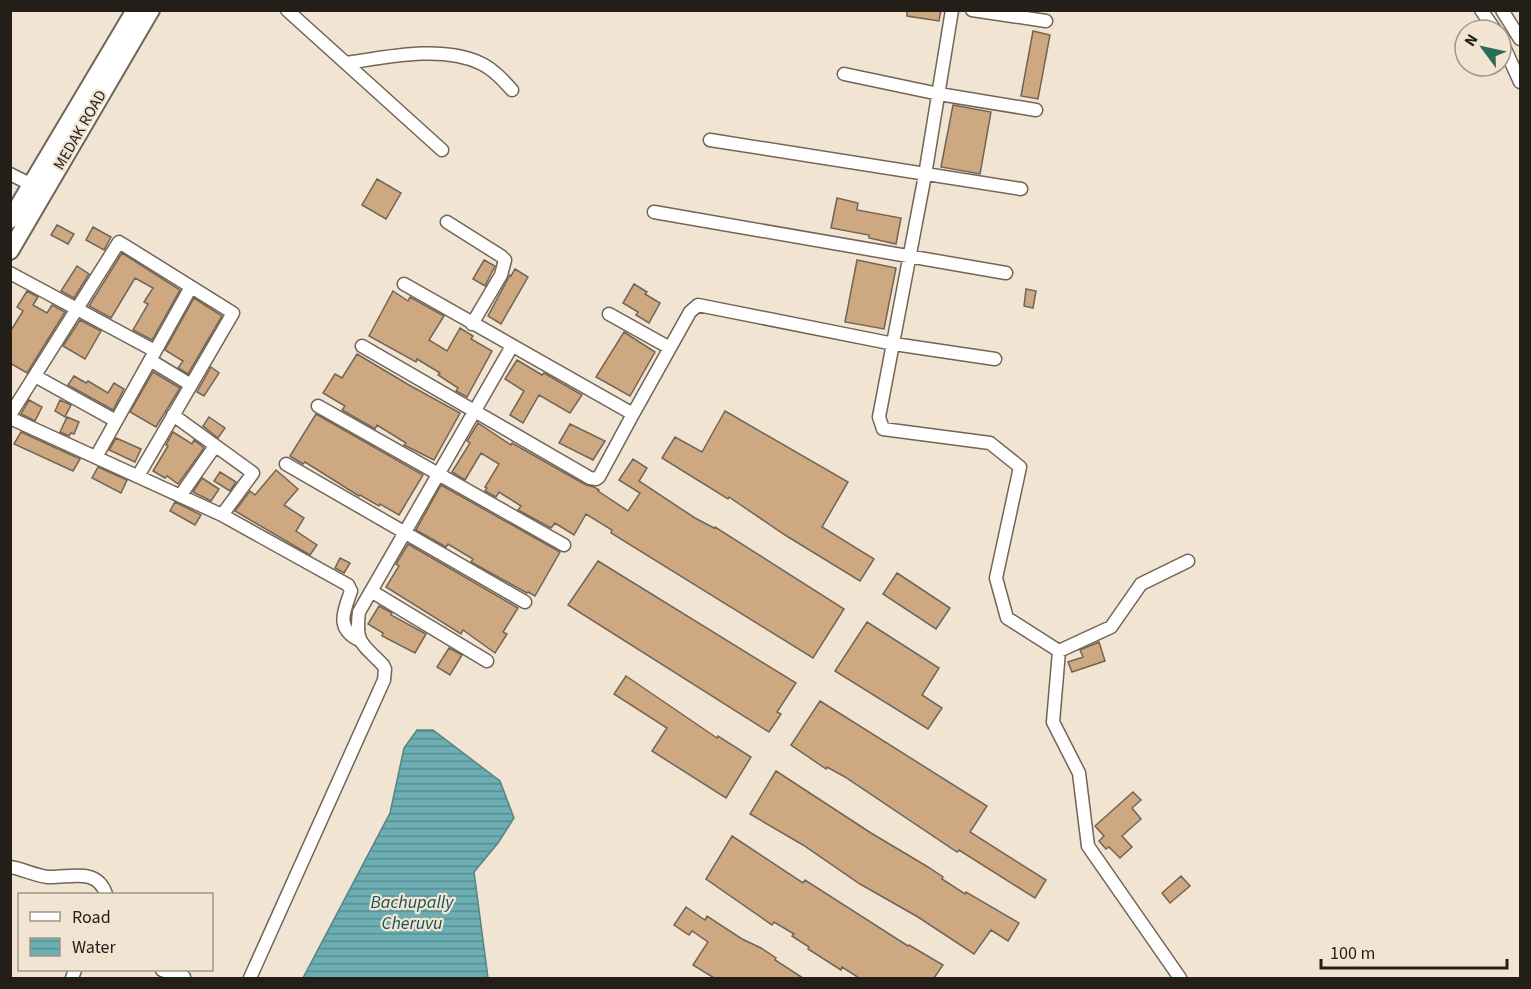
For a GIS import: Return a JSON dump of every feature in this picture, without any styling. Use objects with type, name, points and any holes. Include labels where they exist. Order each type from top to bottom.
[{"type":"main road","name":"MEDAK ROAD","points":[[10,220],[135,10]]},
{"type":"main road","name":"MEDAK ROAD","points":[[10,251],[151,10]]},
{"type":"street","points":[[287,10],[442,150]]},
{"type":"street","points":[[952,10],[925,175],[879,417],[883,429],[990,443],[1020,467],[996,579],[1007,618],[1059,651]]},
{"type":"street","points":[[972,10],[1046,21]]},
{"type":"street","points":[[1502,10],[1521,39]]},
{"type":"street","points":[[347,63],[417,54],[460,57],[480,63],[499,76],[512,90]]},
{"type":"street","points":[[1513,65],[1521,82]]},
{"type":"street","points":[[844,74],[939,94],[1036,110]]},
{"type":"street","points":[[711,140],[1022,189]]},
{"type":"street","points":[[10,174],[32,185]]},
{"type":"street","points":[[654,212],[1006,273]]},
{"type":"street","points":[[447,222],[501,256],[505,261],[501,275],[472,324]]},
{"type":"street","points":[[138,477],[233,313],[118,242],[10,417],[138,477],[222,515],[348,585],[351,591],[343,613],[344,626],[383,664],[385,669],[384,680],[250,978]]},
{"type":"street","points":[[10,273],[77,308],[153,356],[191,385]]},
{"type":"street","points":[[404,284],[633,414]]},
{"type":"street","points":[[96,457],[191,287]]},
{"type":"street","points":[[362,346],[590,478],[596,479],[690,312],[698,304],[894,344],[995,358]]},
{"type":"street","points":[[609,314],[670,348]]},
{"type":"street","points":[[359,640],[357,629],[359,612],[512,346]]},
{"type":"street","points":[[35,376],[116,421]]},
{"type":"street","points":[[318,406],[564,545]]},
{"type":"street","points":[[173,415],[253,473],[222,515]]},
{"type":"street","points":[[180,496],[215,446]]},
{"type":"street","points":[[286,464],[525,602]]},
{"type":"street","points":[[1059,651],[1112,627],[1141,584],[1188,561]]},
{"type":"street","points":[[371,591],[488,661]]},
{"type":"street","points":[[1059,651],[1053,722],[1079,773],[1088,846],[1180,978]]},
{"type":"street","points":[[10,867],[46,877],[88,875],[98,880],[105,893]]},
{"type":"street","points":[[168,971],[184,977]]},
{"type":"water","name":"Bachupally Cheruvu","points":[[417,730],[433,730],[500,781],[514,818],[498,843],[474,872],[488,978],[303,978],[390,813],[404,748]]},
{"type":"building","points":[[907,10],[941,10],[939,21],[907,16]]},
{"type":"building","points":[[1033,31],[1050,35],[1038,99],[1021,96]]},
{"type":"building","points":[[953,105],[991,112],[980,174],[941,167]]},
{"type":"building","points":[[377,179],[401,193],[386,219],[362,205]]},
{"type":"building","points":[[837,198],[858,203],[857,210],[901,218],[896,244],[869,238],[869,235],[831,228]]},
{"type":"building","points":[[57,225],[74,234],[68,244],[51,235]]},
{"type":"building","points":[[93,227],[111,237],[104,250],[86,240]]},
{"type":"building","points":[[122,253],[180,290],[152,340],[133,330],[148,304],[144,302],[153,288],[135,278],[111,318],[89,306]]},
{"type":"building","points":[[484,260],[495,266],[485,286],[473,279]]},
{"type":"building","points":[[857,260],[896,268],[884,329],[845,322]]},
{"type":"building","points":[[77,266],[89,274],[74,298],[61,291]]},
{"type":"building","points":[[515,269],[528,277],[501,324],[488,316]]},
{"type":"building","points":[[634,284],[660,303],[649,323],[636,315],[638,312],[623,303]]},
{"type":"building","points":[[1026,289],[1036,291],[1033,308],[1024,306]]},
{"type":"building","points":[[27,291],[38,297],[33,305],[47,313],[52,305],[65,312],[27,373],[10,363],[10,332],[23,311],[17,307]]},
{"type":"building","points":[[393,291],[408,301],[410,297],[444,316],[429,340],[447,351],[460,328],[473,336],[471,339],[492,351],[467,397],[456,391],[458,388],[438,375],[440,373],[369,336]]},
{"type":"building","points":[[194,298],[222,316],[188,374],[178,368],[183,361],[165,350]]},
{"type":"building","points":[[80,320],[101,331],[85,359],[63,346]]},
{"type":"building","points":[[624,332],[655,352],[630,396],[596,377]]},
{"type":"building","points":[[357,354],[460,413],[434,460],[404,445],[406,443],[377,425],[375,429],[342,410],[345,406],[323,393],[335,374],[342,378]]},
{"type":"building","points":[[517,360],[582,395],[570,413],[539,395],[523,423],[510,415],[524,391],[505,379]]},
{"type":"building","points":[[211,367],[219,373],[204,396],[197,392]]},
{"type":"building","points":[[153,372],[180,388],[156,427],[130,412]]},
{"type":"building","points":[[74,376],[108,393],[114,383],[124,389],[113,410],[68,385]]},
{"type":"building","points":[[29,400],[42,407],[35,421],[21,414]]},
{"type":"building","points":[[60,400],[71,405],[65,417],[55,411]]},
{"type":"building","points":[[725,411],[848,482],[822,527],[874,559],[860,581],[729,497],[728,499],[662,458],[675,437],[702,452]]},
{"type":"building","points":[[316,414],[423,475],[399,515],[359,496],[305,462],[303,464],[290,456]]},
{"type":"building","points":[[67,417],[79,422],[74,434],[71,433],[69,436],[60,432]]},
{"type":"building","points":[[209,417],[225,428],[218,438],[203,426]]},
{"type":"building","points":[[478,423],[511,445],[512,443],[586,485],[594,487],[628,511],[640,493],[619,480],[633,459],[647,468],[639,481],[844,609],[813,658],[611,533],[612,530],[586,514],[574,535],[555,523],[551,528],[518,510],[521,506],[499,492],[496,497],[485,491],[487,488],[485,487],[499,464],[481,453],[465,480],[452,472],[470,443],[467,441]]},
{"type":"building","points":[[570,424],[605,441],[593,460],[559,443]]},
{"type":"building","points":[[21,432],[80,459],[73,471],[14,444]]},
{"type":"building","points":[[173,432],[192,444],[194,440],[204,448],[178,484],[167,476],[165,478],[153,471],[168,446],[166,445]]},
{"type":"building","points":[[116,438],[141,449],[135,462],[109,450]]},
{"type":"building","points":[[98,467],[127,480],[121,493],[92,478]]},
{"type":"building","points":[[276,470],[298,489],[284,505],[304,518],[296,531],[317,545],[310,555],[235,511],[250,491],[255,495]]},
{"type":"building","points":[[220,472],[236,482],[230,491],[214,481]]},
{"type":"building","points":[[202,478],[219,489],[211,501],[193,492]]},
{"type":"building","points":[[441,485],[560,552],[535,596],[471,562],[473,559],[448,544],[446,547],[416,530]]},
{"type":"building","points":[[175,502],[201,515],[195,525],[170,511]]},
{"type":"building","points":[[408,544],[518,608],[503,632],[507,634],[495,653],[463,630],[461,634],[386,587],[399,566],[396,564]]},
{"type":"building","points":[[340,558],[350,563],[344,573],[335,568]]},
{"type":"building","points":[[598,561],[796,683],[777,712],[781,714],[769,732],[568,605]]},
{"type":"building","points":[[897,573],[950,608],[936,629],[883,594]]},
{"type":"building","points":[[379,606],[426,634],[415,653],[382,636],[383,633],[368,624]]},
{"type":"building","points":[[867,622],[939,668],[922,695],[942,708],[928,729],[835,671]]},
{"type":"building","points":[[1099,642],[1105,661],[1072,672],[1068,662],[1083,657],[1080,650]]},
{"type":"building","points":[[449,648],[462,655],[450,675],[437,667]]},
{"type":"building","points":[[626,676],[717,738],[718,736],[751,757],[726,798],[652,751],[667,728],[614,694]]},
{"type":"building","points":[[820,701],[987,806],[970,832],[1046,880],[1035,898],[959,850],[957,852],[845,777],[827,767],[826,769],[791,745]]},
{"type":"building","points":[[776,771],[928,867],[965,894],[966,892],[1019,923],[1008,941],[991,930],[974,954],[918,917],[860,884],[803,845],[750,814]]},
{"type":"building","points":[[1133,792],[1141,800],[1132,808],[1141,819],[1122,836],[1132,847],[1120,858],[1109,847],[1106,849],[1099,841],[1104,836],[1095,826]]},
{"type":"building","points":[[732,836],[803,883],[805,880],[908,946],[943,965],[934,978],[859,978],[842,967],[841,970],[808,949],[809,947],[792,936],[794,934],[774,922],[772,925],[706,879]]},
{"type":"building","points":[[1181,876],[1190,886],[1170,903],[1162,893]]},
{"type":"building","points":[[686,907],[705,920],[707,916],[742,939],[761,948],[803,978],[714,978],[693,965],[708,942],[692,931],[689,935],[674,925]]}]
